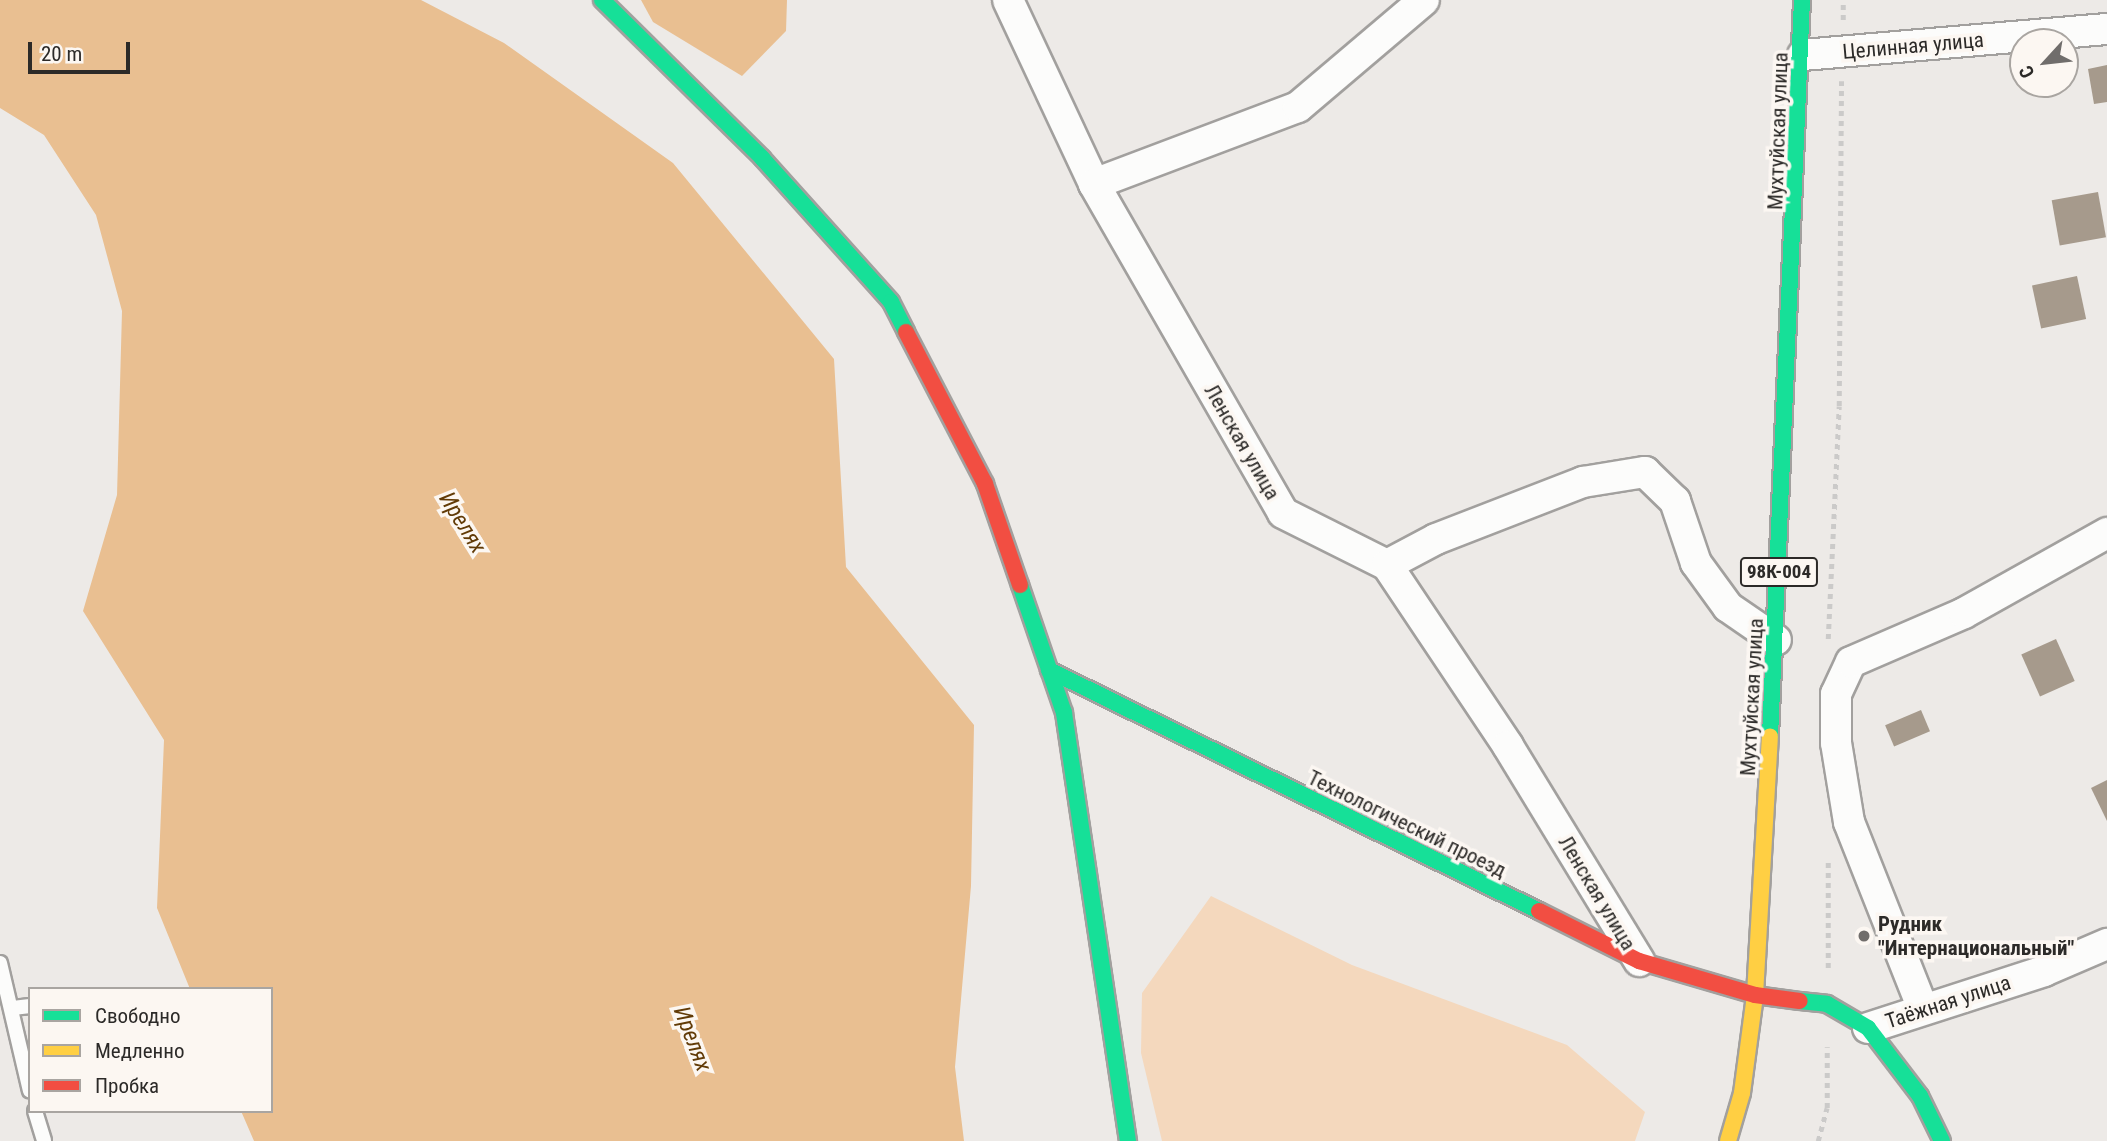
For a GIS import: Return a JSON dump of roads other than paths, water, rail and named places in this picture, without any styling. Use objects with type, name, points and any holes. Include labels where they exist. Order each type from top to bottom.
[{"type":"street","points":[[602,0],[762,158],[891,302],[985,484],[1064,713],[1128,1141]]},
{"type":"street","name":"Ленская улица","points":[[1008,0],[1094,184],[1283,513],[1387,565],[1508,746],[1639,961]]},
{"type":"street","points":[[1094,184],[1298,107],[1424,0]]},
{"type":"street","name":"Мухтуйская улица","points":[[1728,1141],[1742,1093],[1755,995],[1776,640],[1803,55],[1802,0]]},
{"type":"street","name":"Целинная улица","points":[[1803,55],[2107,29]]},
{"type":"street","points":[[1387,565],[1436,539],[1583,482],[1645,472],[1675,501],[1696,563],[1728,607],[1776,640]]},
{"type":"street","points":[[1923,1009],[1849,822],[1836,743],[1836,694],[1851,662],[1964,613],[2107,533]]},
{"type":"street","name":"Технологический проезд","points":[[1049,670],[1639,961],[1755,995],[1828,1004],[1868,1028]]},
{"type":"street","name":"Таёжная улица","points":[[1868,1028],[2044,971],[2107,944]]},
{"type":"street","points":[[1868,1028],[1920,1096],[1942,1141]]},
{"type":"lane","points":[[0,963],[13,1008],[28,1081]]},
{"type":"lane","points":[[13,1008],[28,1006]]},
{"type":"lane","points":[[36,1113],[44,1141]]},
{"type":"water","name":"Ирелях","points":[[0,0],[421,0],[504,43],[673,163],[834,359],[846,567],[974,725],[971,886],[955,1067],[964,1141],[254,1141],[242,1113],[273,1113],[273,987],[189,987],[157,908],[164,740],[83,611],[117,495],[122,311],[96,215],[44,135],[0,108]]},
{"type":"water","points":[[641,0],[787,0],[786,31],[742,76],[653,22]]},
{"type":"place","name":"Рудник \"Интернациональный\"","points":[[1864,936]]}]
